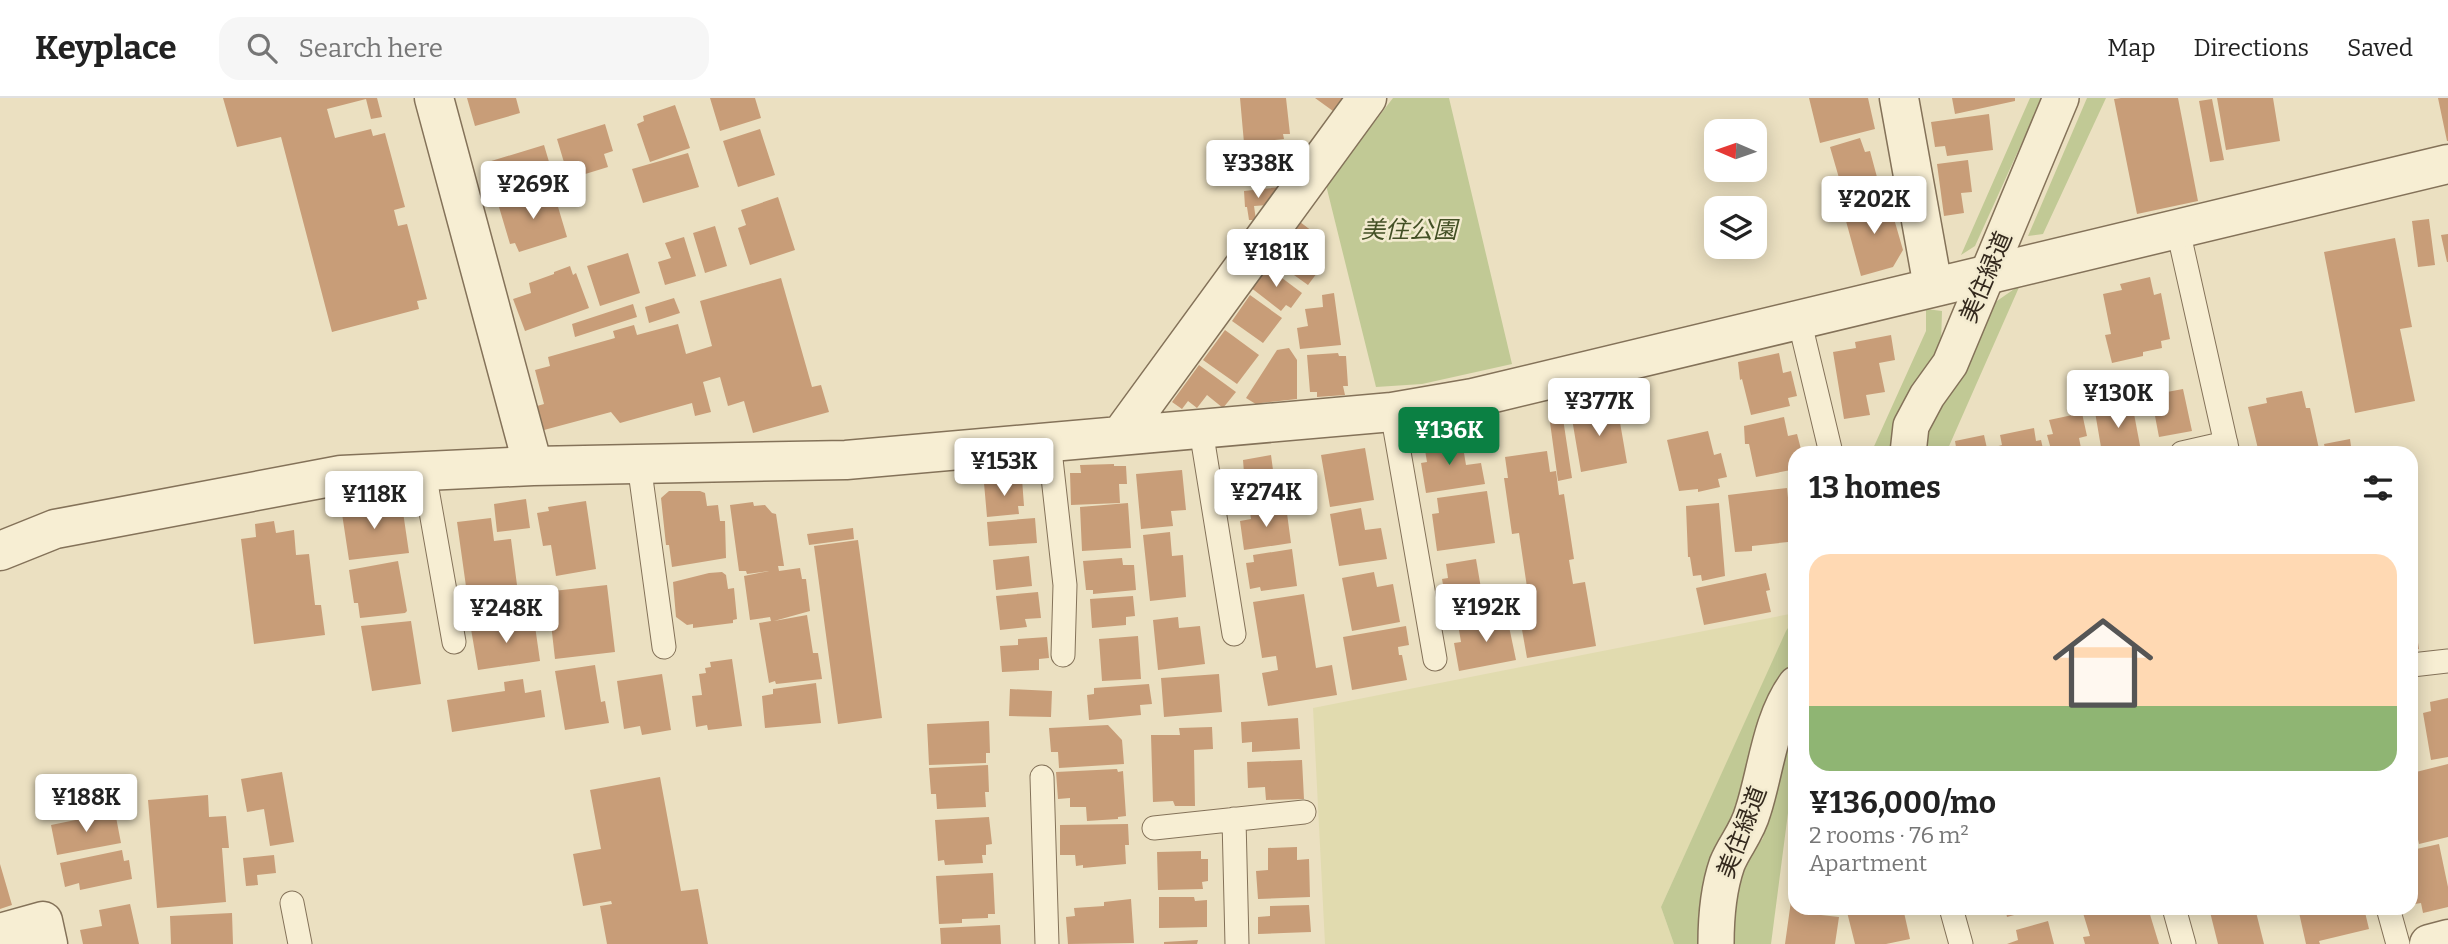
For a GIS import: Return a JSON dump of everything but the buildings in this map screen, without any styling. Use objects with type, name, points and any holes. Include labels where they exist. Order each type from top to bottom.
[{"type":"street","points":[[434,98],[533,466]]},
{"type":"street","points":[[1121,435],[1367,98]]},
{"type":"street","points":[[1899,98],[1933,287]]},
{"type":"street","name":"美住緑道","points":[[1909,446],[1911,426],[1927,396],[1950,364],[2061,98]]},
{"type":"street","points":[[0,551],[55,529],[341,475],[533,466],[846,460],[1392,412],[1473,398],[2448,164]]},
{"type":"street","name":"美住緑道","points":[[1716,944],[1717,906],[1728,863],[1748,830],[1762,783],[1770,741],[1788,702]]},
{"type":"street","points":[[0,933],[43,921],[48,944]]},
{"type":"street","points":[[2429,944],[2448,939]]},
{"type":"lane","points":[[2178,230],[2227,446]]},
{"type":"lane","points":[[1799,319],[1829,446]]},
{"type":"lane","points":[[1392,412],[1435,659]]},
{"type":"lane","points":[[1201,430],[1234,634]]},
{"type":"lane","points":[[1049,441],[1065,585],[1063,654]]},
{"type":"lane","points":[[639,464],[664,647]]},
{"type":"lane","points":[[424,471],[454,642]]},
{"type":"lane","points":[[2418,665],[2448,661]]},
{"type":"lane","points":[[1042,777],[1047,944]]},
{"type":"lane","points":[[1154,828],[1304,812]]},
{"type":"lane","points":[[1234,820],[1237,944]]},
{"type":"lane","points":[[292,903],[300,944]]},
{"type":"lane","points":[[1953,915],[1961,944]]},
{"type":"lane","points":[[2176,915],[2184,944]]},
{"type":"lane","points":[[2390,915],[2398,944]]},
{"type":"shaded area","points":[[1788,614],[1788,628],[1661,907],[1674,944],[1325,944],[1313,708]]},
{"type":"green space","name":"美住公園","points":[[1393,98],[1449,98],[1512,364],[1422,384],[1376,387],[1326,185]]},
{"type":"green space","points":[[2030,98],[2042,98],[1975,246],[1961,255]]},
{"type":"green space","points":[[2087,98],[2106,98],[2043,234],[2028,236]]},
{"type":"green space","points":[[2020,285],[1949,446],[1923,446],[1926,427],[1979,325],[1987,323],[1994,303]]},
{"type":"green space","points":[[1926,309],[1942,311],[1941,344],[1895,446],[1874,446],[1926,331]]},
{"type":"green space","points":[[1788,628],[1788,676],[1771,704],[1706,944],[1674,944],[1661,907]]},
{"type":"green space","points":[[1788,729],[1788,813],[1771,944],[1728,944],[1727,937],[1743,867],[1763,838]]}]
